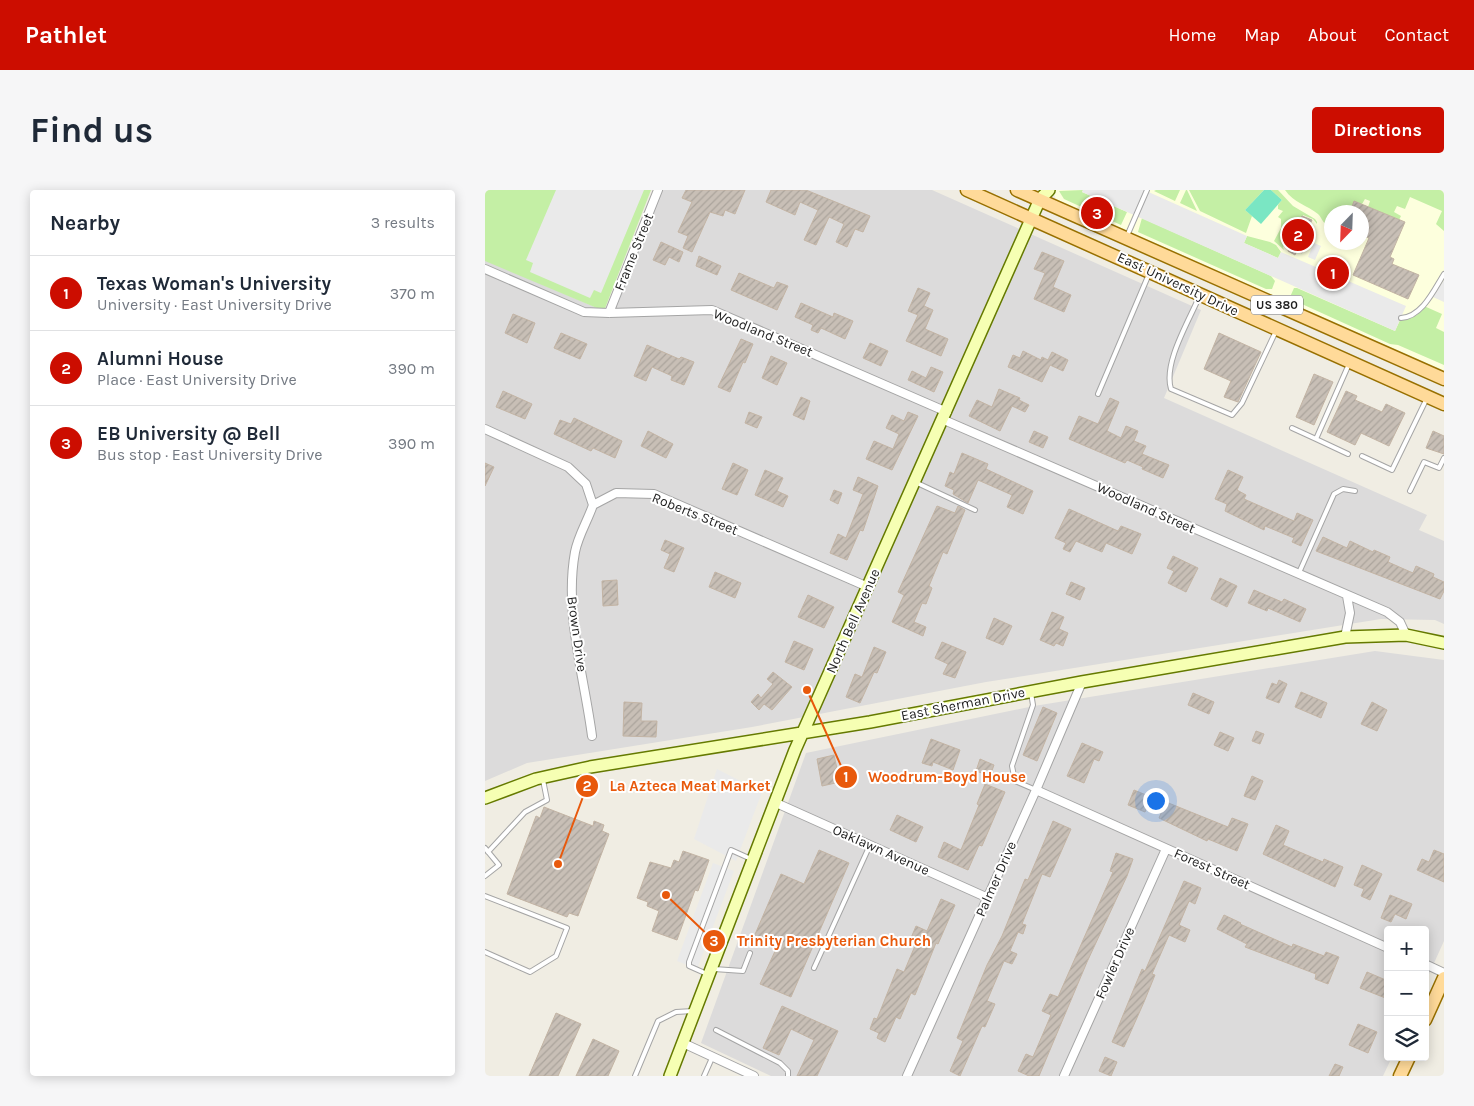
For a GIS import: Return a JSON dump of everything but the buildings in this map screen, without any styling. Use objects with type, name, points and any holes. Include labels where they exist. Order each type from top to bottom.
[{"type":"main road","name":"East University Drive","points":[[967,190],[1444,404]]},
{"type":"main road","name":"East University Drive","points":[[1017,190],[1040,195],[1126,238],[1444,379]]},
{"type":"main road","name":"North Bell Avenue","points":[[670,1076],[774,802],[802,734],[945,416],[1040,195],[1049,190]]},
{"type":"main road","name":"East Sherman Drive","points":[[485,798],[542,777],[640,758],[802,734],[1030,691],[1345,637],[1406,634],[1444,643]]},
{"type":"main road","points":[[1427,1016],[1444,978]]},
{"type":"main road","points":[[1400,1076],[1407,1061]]},
{"type":"street","name":"Frame Street","points":[[609,313],[658,190]]},
{"type":"street","name":"Woodland Street","points":[[485,269],[584,312],[712,310],[1298,575],[1387,612],[1399,622],[1406,634]]},
{"type":"street","points":[[485,429],[568,467],[585,484],[593,505]]},
{"type":"street","name":"Roberts Street","points":[[593,505],[616,493],[654,494],[868,587]]},
{"type":"street","name":"Brown Drive","points":[[592,736],[574,625],[571,590],[576,550],[593,505]]},
{"type":"street","points":[[1345,637],[1350,613],[1347,596]]},
{"type":"street","name":"Palmer Drive","points":[[907,1076],[1036,790],[1082,682]]},
{"type":"street","name":"Forest Street","points":[[1036,790],[1384,946]]},
{"type":"street","name":"Oaklawn Avenue","points":[[774,802],[987,898]]},
{"type":"street","name":"Fowler Drive","points":[[1064,1076],[1166,849]]},
{"type":"street","points":[[1429,966],[1444,973]]},
{"type":"street","points":[[683,1043],[754,1076]]},
{"type":"lane","points":[[1126,238],[1147,190]]},
{"type":"lane","points":[[1098,394],[1150,271]]},
{"type":"lane","points":[[1401,318],[1415,313],[1424,304],[1444,274]]},
{"type":"lane","points":[[1200,294],[1169,371],[1171,389],[1232,415],[1242,403],[1277,330]]},
{"type":"lane","points":[[1315,440],[1350,362]]},
{"type":"lane","points":[[1362,456],[1392,470],[1428,396]]},
{"type":"lane","points":[[1292,428],[1348,454]]},
{"type":"lane","points":[[1439,468],[1444,458]]},
{"type":"lane","points":[[1410,491],[1423,462],[1444,470]]},
{"type":"lane","points":[[915,482],[975,510]]},
{"type":"lane","points":[[1298,575],[1335,494],[1343,489],[1355,490]]},
{"type":"lane","points":[[1030,691],[1033,705],[1011,766],[1015,781],[1036,790]]},
{"type":"lane","points":[[488,852],[525,812],[547,800],[542,777]]},
{"type":"lane","points":[[815,968],[870,845]]},
{"type":"lane","points":[[485,848],[499,865],[485,876]]},
{"type":"lane","points":[[750,953],[743,971],[710,972],[689,966],[731,850],[752,860]]},
{"type":"lane","points":[[485,896],[567,928],[556,956],[530,972],[485,952]]},
{"type":"lane","points":[[635,1076],[659,1021],[676,1012],[695,1011]]},
{"type":"lane","points":[[716,1030],[780,1063],[788,1071],[788,1076]]},
{"type":"lane","points":[[704,1076],[713,1057]]},
{"type":"shaded area","points":[[556,190],[644,190],[601,293],[594,290],[590,298],[530,272],[533,263],[526,260]]},
{"type":"shaded area","points":[[658,190],[932,190],[1201,310],[1164,398],[1427,515],[1419,530],[1444,541],[1444,624],[1435,620],[1381,619],[986,682],[752,727],[527,763],[485,781],[485,260],[609,313]]},
{"type":"shaded area","points":[[1046,190],[1444,190],[1444,371],[1056,199],[1054,194]]},
{"type":"shaded area","points":[[1083,190],[1144,190],[1247,236],[1244,243],[1278,258],[1281,252],[1406,306],[1395,331],[1082,192]]},
{"type":"shaded area","points":[[1314,243],[1321,246],[1315,260],[1308,257]]},
{"type":"shaded area","points":[[1444,280],[1444,302],[1433,297]]},
{"type":"shaded area","points":[[1375,651],[1444,660],[1444,941],[1429,974],[1429,926],[1384,926],[1384,1061],[1390,1061],[1383,1076],[771,1076],[701,1043],[806,753],[1034,706]]},
{"type":"shaded area","points":[[717,769],[762,792],[736,861],[694,839]]},
{"type":"shaded area","points":[[713,863],[734,871],[697,969],[677,961]]},
{"type":"green space","points":[[485,190],[651,190],[604,311],[485,261]]},
{"type":"green space","points":[[1083,190],[1082,192],[1127,212],[1121,225],[1064,199],[1059,191]]},
{"type":"green space","points":[[1180,190],[1175,201],[1154,191]]},
{"type":"green space","points":[[1187,190],[1197,211],[1180,203]]},
{"type":"green space","points":[[1189,190],[1264,190],[1245,210],[1252,216],[1246,233],[1200,211]]},
{"type":"green space","points":[[1264,190],[1271,190],[1282,200],[1261,224],[1245,210]]},
{"type":"green space","points":[[1271,190],[1278,190],[1293,206],[1315,219],[1317,222],[1317,224],[1313,219],[1303,215],[1299,223],[1295,221],[1290,233],[1286,232],[1284,238],[1287,239],[1283,247],[1284,250],[1274,241],[1281,228],[1281,219],[1278,217],[1283,211],[1278,209],[1278,205],[1282,200]]},
{"type":"green space","points":[[1285,190],[1444,190],[1444,231],[1436,224],[1442,211],[1410,197],[1405,209],[1397,206],[1394,212],[1401,216],[1399,220],[1369,207],[1370,201],[1365,199],[1362,204],[1354,201],[1353,205],[1324,205],[1324,222],[1318,214],[1296,201]]},
{"type":"green space","points":[[1142,218],[1271,276],[1275,281],[1272,289],[1266,289],[1138,232]]},
{"type":"green space","points":[[1247,236],[1276,245],[1281,252],[1278,258],[1244,243]]},
{"type":"green space","points":[[1294,288],[1395,331],[1401,318],[1406,320],[1417,315],[1424,306],[1442,314],[1436,328],[1444,332],[1444,365],[1398,345],[1390,344],[1293,300],[1290,297]]},
{"type":"place","name":"EB University @ Bell","points":[[1097,213]]},
{"type":"place","name":"Alumni House","points":[[1298,235]]},
{"type":"place","name":"Texas Woman's University","points":[[1333,273]]},
{"type":"place","name":"Woodrum-Boyd House","points":[[807,690]]},
{"type":"place","name":"La Azteca Meat Market","points":[[558,864]]},
{"type":"place","name":"Trinity Presbyterian Church","points":[[666,895]]}]
